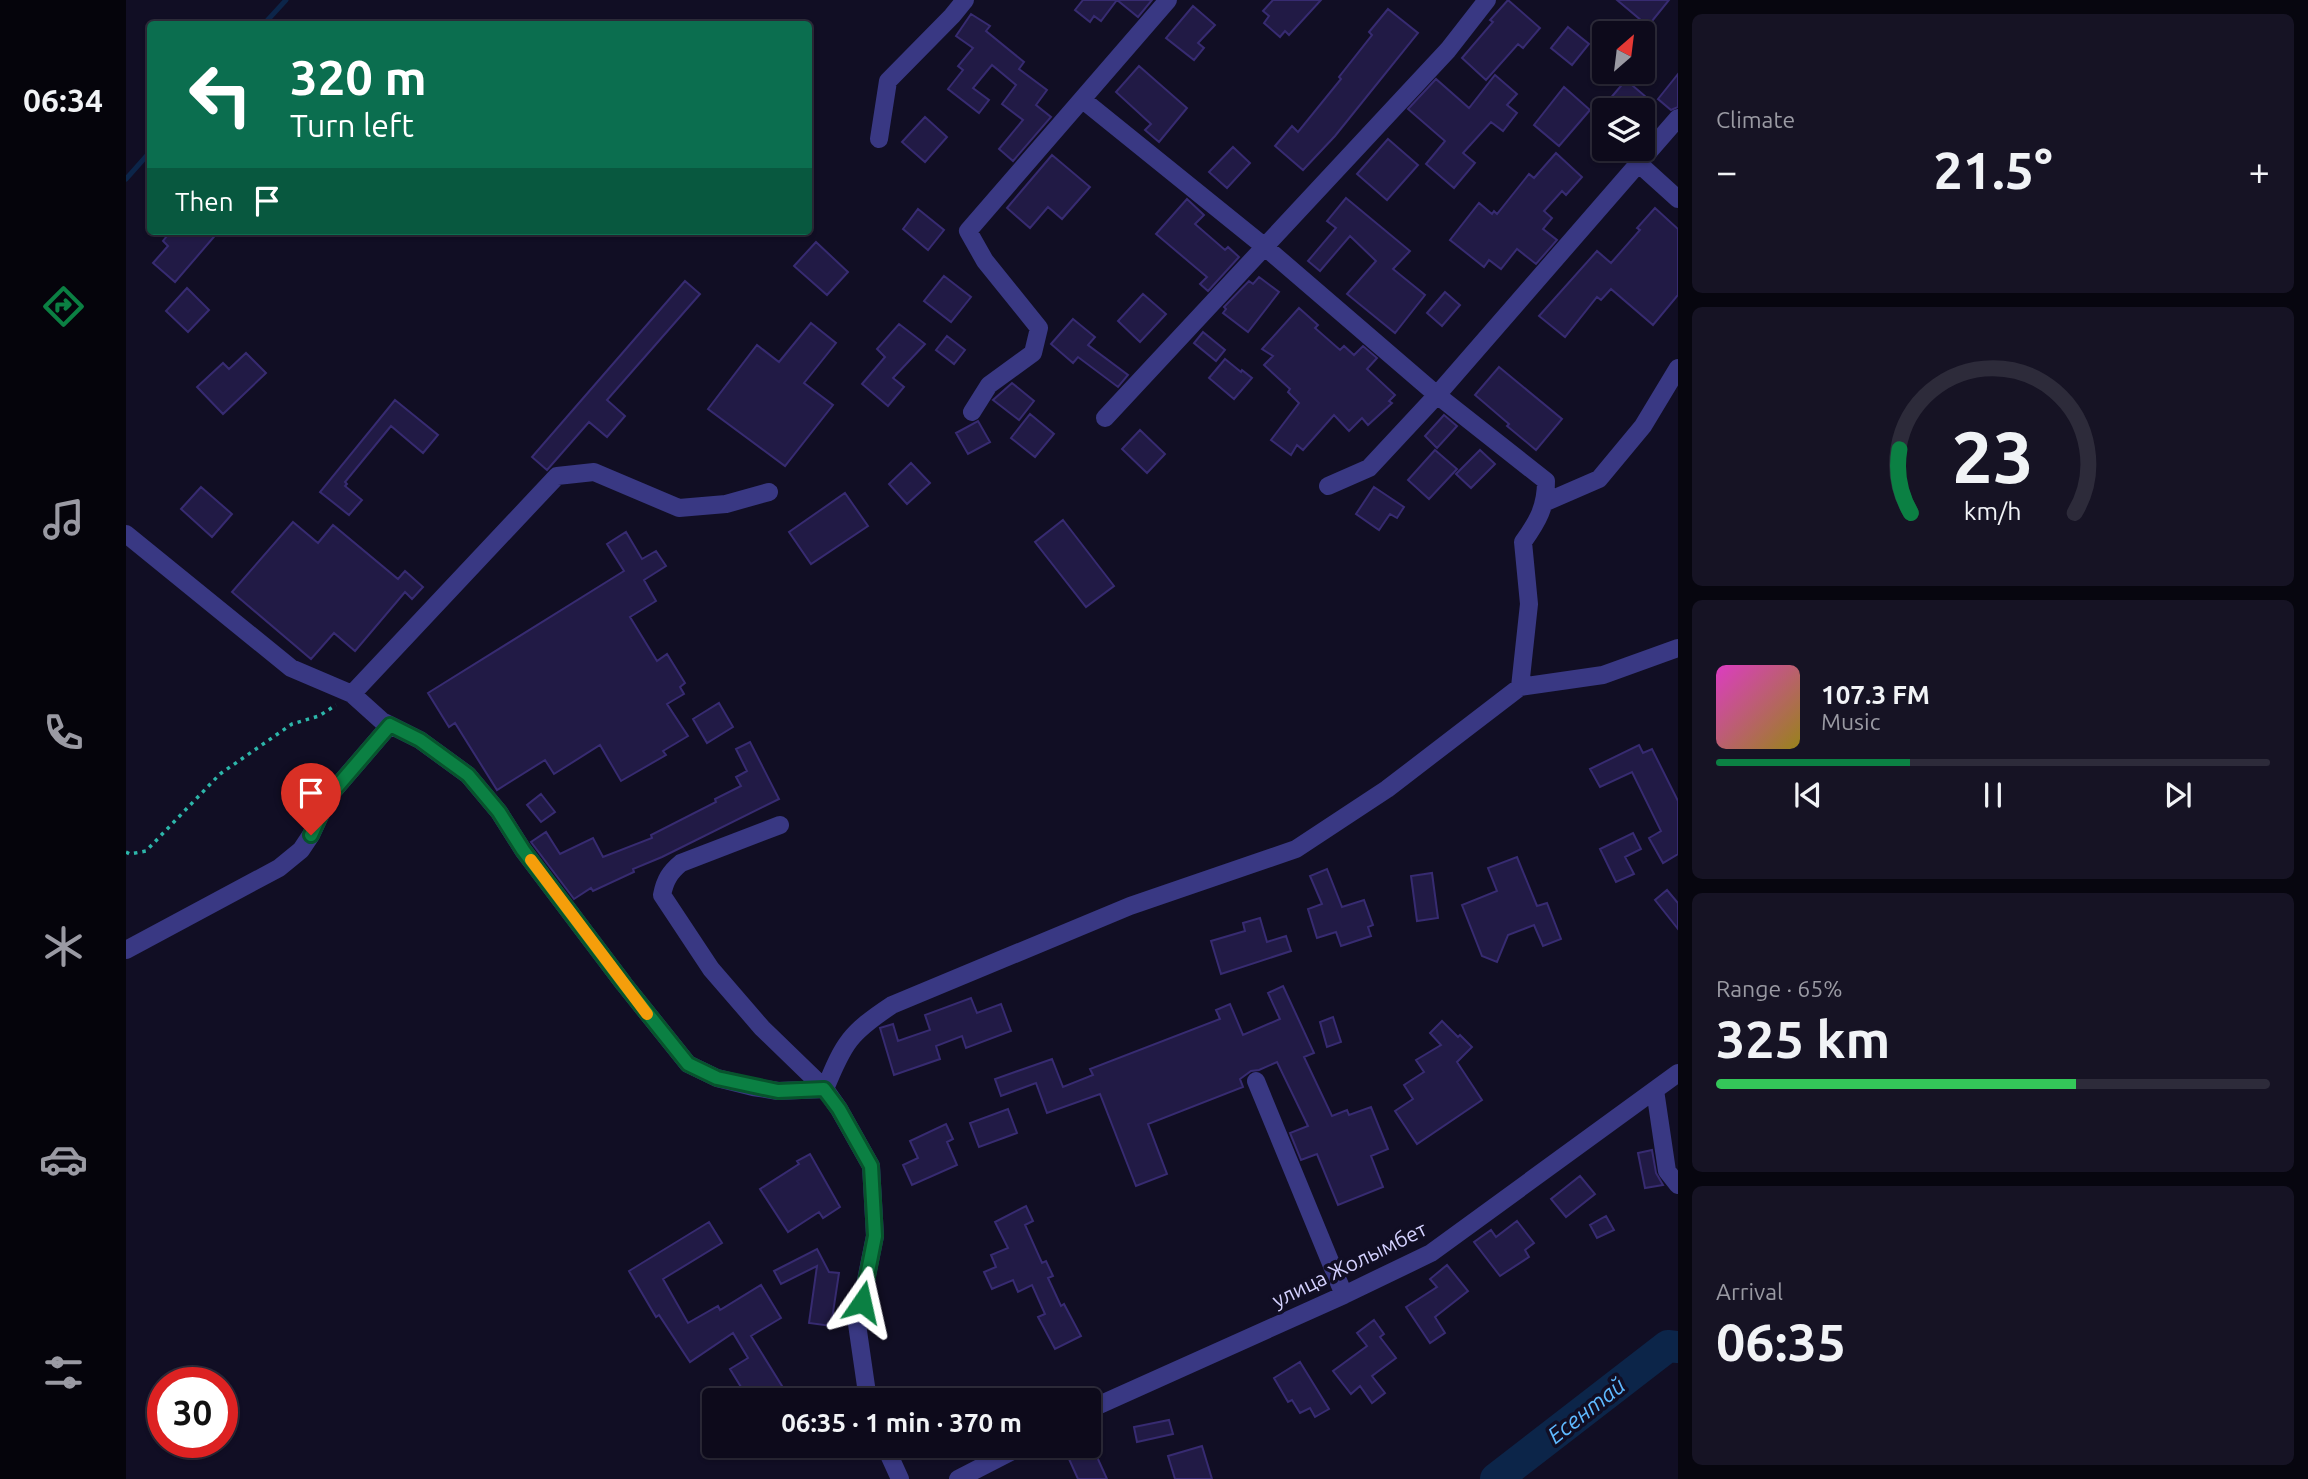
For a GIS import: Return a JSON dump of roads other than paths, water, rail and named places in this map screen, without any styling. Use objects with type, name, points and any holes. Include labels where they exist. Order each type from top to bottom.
[{"type":"street","points":[[879,139],[888,81],[965,0]]},
{"type":"street","points":[[972,412],[989,385],[1033,353],[1039,328],[985,261],[968,231],[1168,0]]},
{"type":"street","points":[[1105,418],[1448,50],[1487,0]]},
{"type":"street","points":[[1083,100],[1265,247],[1437,395],[1546,481],[1546,502],[1538,521],[1523,542],[1529,604],[1520,687]]},
{"type":"street","points":[[1328,486],[1369,468],[1437,395],[1678,118]]},
{"type":"street","points":[[1637,162],[1678,199]]},
{"type":"street","points":[[1546,502],[1599,479],[1643,426],[1678,368]]},
{"type":"street","points":[[352,694],[557,476],[594,472],[680,509],[726,504],[769,492]]},
{"type":"street","points":[[126,534],[291,668],[352,694],[382,721],[420,740],[468,775],[499,812],[523,850],[624,984],[688,1064],[717,1078],[778,1091],[824,1089]]},
{"type":"street","points":[[824,1089],[842,1049],[861,1025],[892,1004],[1130,906],[1296,849],[1387,789],[1520,687],[1603,675],[1678,648]]},
{"type":"street","points":[[126,950],[279,868],[301,850],[329,796],[390,725]]},
{"type":"street","points":[[780,825],[681,863],[671,871],[662,895],[711,969],[762,1028],[824,1089],[839,1109],[871,1166],[875,1236],[857,1324],[866,1388]]},
{"type":"street","name":"улица Жолымбет","points":[[1101,1404],[1344,1295],[1431,1252],[1678,1073]]},
{"type":"street","points":[[1256,1081],[1344,1295]]},
{"type":"street","points":[[1655,1090],[1667,1171],[1678,1185]]},
{"type":"street","points":[[890,1458],[900,1479]]},
{"type":"street","points":[[958,1479],[999,1458]]},
{"type":"waterway","points":[[267,21],[286,0]]},
{"type":"waterway","points":[[126,179],[147,155]]},
{"type":"waterway","name":"Есентай","points":[[1496,1479],[1668,1346],[1678,1347]]}]
